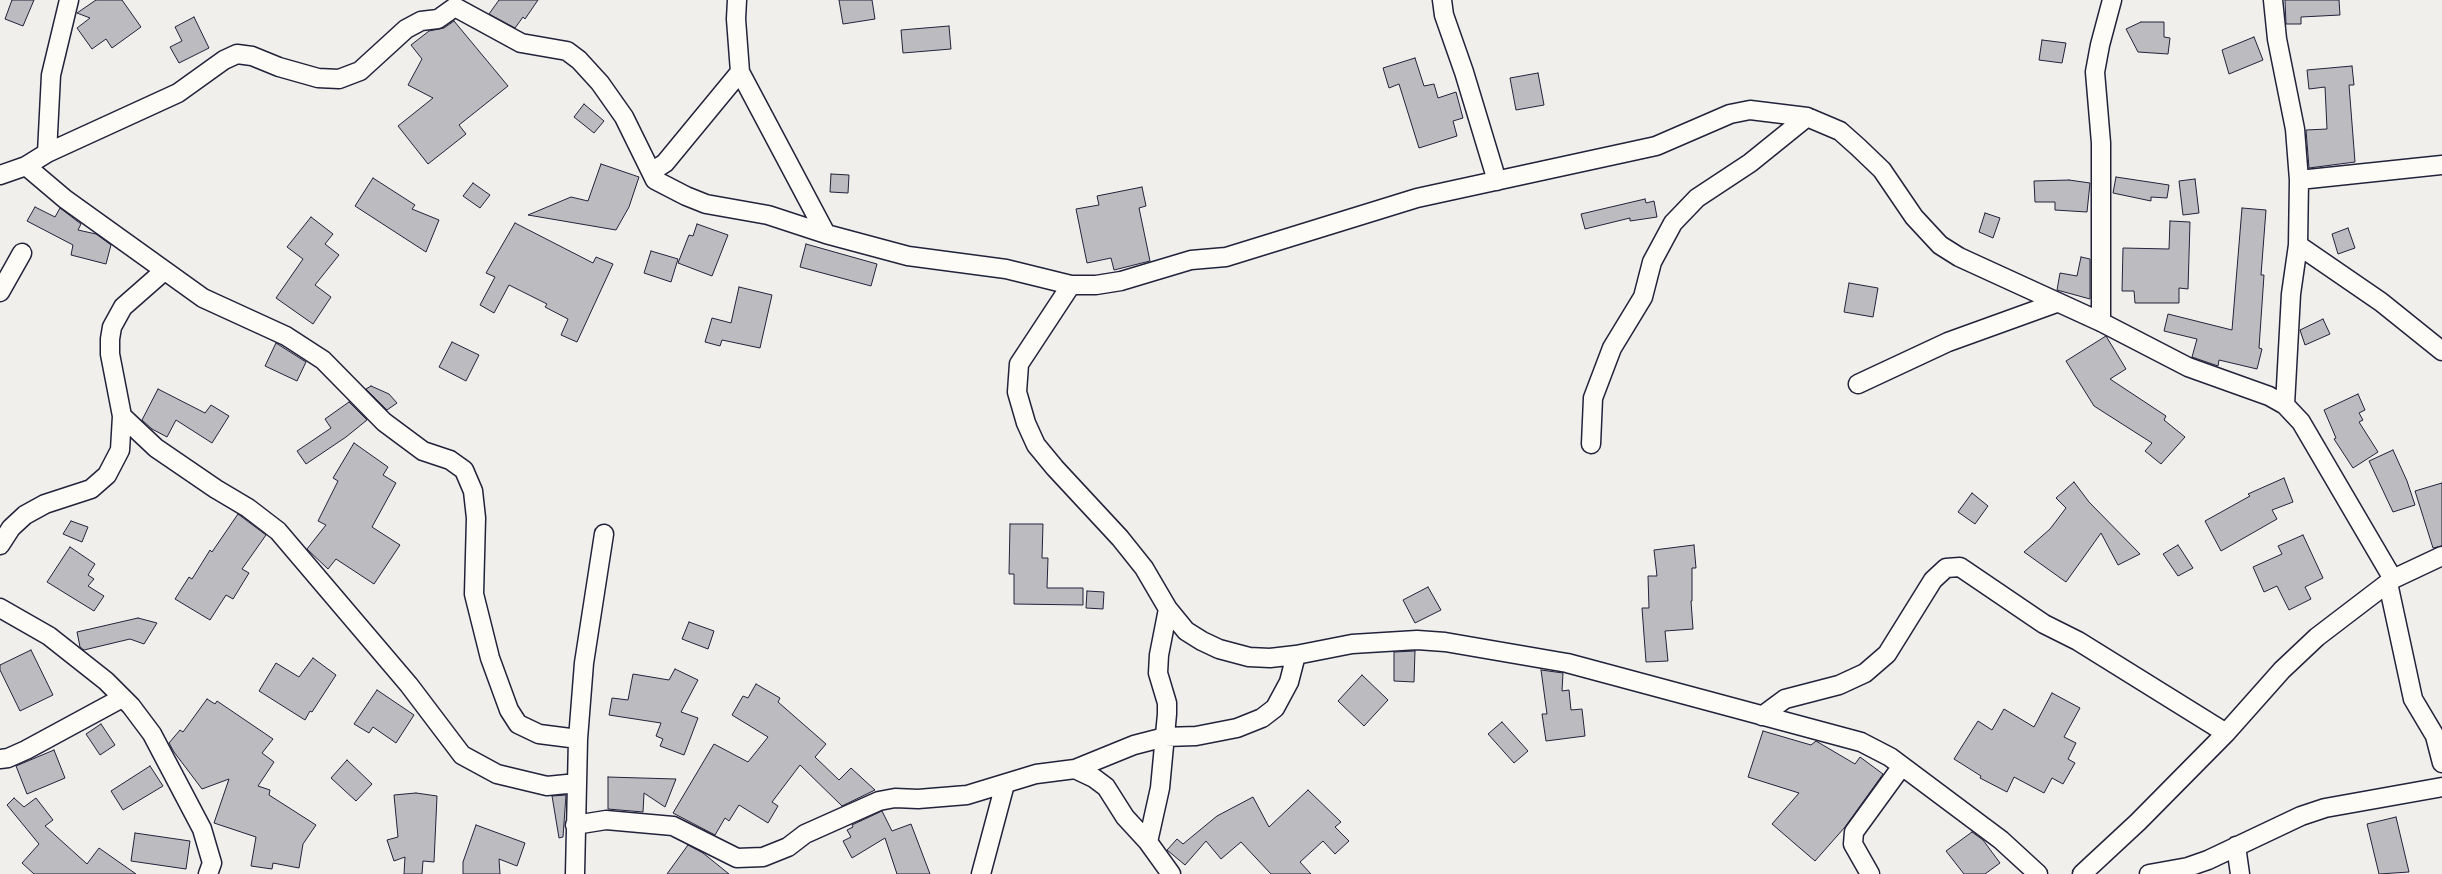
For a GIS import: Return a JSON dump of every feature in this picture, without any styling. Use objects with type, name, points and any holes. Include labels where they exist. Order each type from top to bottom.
[{"type":"street","points":[[47,153],[51,75],[69,0]]},
{"type":"street","points":[[737,0],[736,19],[740,72],[826,234]]},
{"type":"street","points":[[1442,0],[1444,15],[1464,72],[1497,181]]},
{"type":"street","points":[[2101,322],[2101,143],[2095,72],[2112,0]]},
{"type":"street","points":[[2273,0],[2277,39],[2295,129],[2299,180],[2298,245],[2291,294],[2285,405]]},
{"type":"street","points":[[0,175],[26,166],[47,153],[178,93],[224,60],[237,54],[252,56],[279,67],[318,78],[339,79],[360,71],[406,30],[421,21],[438,19],[455,7],[521,43],[567,51],[579,60],[600,84],[624,117],[656,180],[686,196],[706,204],[768,215],[826,234],[908,256],[1006,269],[1071,285],[1096,285],[1121,281],[1191,260],[1226,257],[1417,198],[1656,146],[1737,113],[1750,110],[1807,117],[1840,131],[1882,170],[1914,217],[1940,245],[1980,267],[2101,322],[2188,368],[2269,396],[2285,405],[2301,422],[2391,581],[2413,699],[2434,736],[2442,763]]},
{"type":"street","points":[[652,172],[665,162],[740,72]]},
{"type":"street","points":[[1591,444],[1593,398],[1612,348],[1643,297],[1652,262],[1673,224],[1697,198],[1750,163],[1807,117]]},
{"type":"street","points":[[2299,180],[2442,165]]},
{"type":"street","points":[[26,166],[65,199],[203,298],[286,336],[323,360],[384,422],[423,451],[450,460],[464,470],[473,490],[476,518],[474,594],[490,658],[509,710],[518,724],[539,734],[578,739]]},
{"type":"street","points":[[2298,245],[2381,302],[2442,351]]},
{"type":"street","points":[[0,292],[22,253]]},
{"type":"street","points":[[0,544],[11,528],[25,515],[45,504],[91,489],[107,475],[120,450],[122,416],[110,354],[112,327],[123,307],[164,271]]},
{"type":"street","points":[[1071,285],[1019,364],[1017,392],[1026,423],[1036,445],[1120,538],[1144,568],[1168,609],[1186,631],[1219,649],[1249,657],[1296,655],[1352,644],[1417,640],[1445,642],[1567,663],[1861,742],[1881,750],[2001,840],[2038,874]]},
{"type":"street","points":[[1858,384],[1948,342],[2056,303]]},
{"type":"street","points":[[122,416],[156,448],[216,489],[248,508],[278,531],[409,685],[462,755],[497,774],[547,786],[577,783]]},
{"type":"street","points":[[575,874],[578,739],[584,663],[604,534]]},
{"type":"street","points":[[2082,874],[2138,822],[2226,732],[2282,670],[2317,637],[2354,607],[2391,581],[2442,556]]},
{"type":"street","points":[[1762,716],[1785,700],[1839,685],[1865,673],[1887,654],[1933,580],[1946,568],[1960,567],[2044,624],[2078,641],[2226,732]]},
{"type":"street","points":[[0,608],[48,636],[106,681],[152,734],[202,829],[212,862],[208,874]]},
{"type":"street","points":[[1148,842],[1160,788],[1165,738],[1167,703],[1158,673],[1159,655],[1168,609]]},
{"type":"street","points":[[575,825],[606,820],[673,826],[737,858],[762,857],[788,847],[805,834],[879,802],[896,798],[918,799],[967,795],[1036,774],[1075,769],[1134,745],[1165,738],[1196,736],[1229,729],[1262,718],[1275,708],[1289,682],[1296,655]]},
{"type":"street","points":[[0,759],[8,758],[26,750],[122,698]]},
{"type":"street","points":[[1870,874],[1854,844],[1854,832],[1902,766]]},
{"type":"street","points":[[1075,769],[1106,787],[1125,818],[1148,842],[1171,874]]},
{"type":"street","points":[[981,874],[1005,784]]},
{"type":"street","points":[[2149,874],[2188,867],[2301,816],[2325,808],[2442,787]]},
{"type":"street","points":[[2236,846],[2240,874]]},
{"type":"street","points":[[757,874],[762,857]]},
{"type":"building","points":[[12,0],[34,0],[23,26],[5,19]]},
{"type":"building","points":[[96,0],[122,0],[141,27],[112,48],[106,39],[92,49],[77,28],[90,18],[77,13]]},
{"type":"building","points":[[499,0],[538,0],[525,19],[523,17],[515,28],[489,14]]},
{"type":"building","points":[[839,0],[872,0],[875,19],[843,24]]},
{"type":"building","points":[[2285,0],[2339,0],[2340,15],[2301,17],[2301,24],[2286,24]]},
{"type":"building","points":[[194,17],[209,48],[179,63],[170,47],[182,41],[175,27]]},
{"type":"building","points":[[454,21],[508,86],[459,125],[466,134],[428,164],[398,126],[433,98],[408,85],[422,59],[411,45],[429,31],[444,28]]},
{"type":"building","points":[[2141,22],[2164,22],[2164,37],[2170,38],[2168,54],[2138,52],[2126,29]]},
{"type":"building","points":[[949,26],[951,49],[903,53],[901,30]]},
{"type":"building","points":[[2254,37],[2263,60],[2229,74],[2222,50]]},
{"type":"building","points":[[2042,40],[2066,43],[2062,63],[2039,60]]},
{"type":"building","points":[[1415,58],[1424,86],[1434,84],[1438,98],[1456,92],[1463,118],[1453,121],[1457,136],[1419,148],[1399,84],[1389,88],[1383,68]]},
{"type":"building","points":[[2352,66],[2354,85],[2349,85],[2355,162],[2309,168],[2306,130],[2327,129],[2325,87],[2309,89],[2307,70]]},
{"type":"building","points":[[1538,73],[1544,105],[1516,110],[1510,78]]},
{"type":"building","points":[[584,104],[604,121],[594,133],[574,117]]},
{"type":"building","points":[[601,164],[639,177],[629,207],[616,230],[528,215],[571,197],[588,201]]},
{"type":"building","points":[[831,174],[849,175],[848,193],[830,192]]},
{"type":"building","points":[[2116,177],[2169,185],[2167,198],[2151,197],[2151,201],[2113,193]]},
{"type":"building","points":[[373,178],[415,205],[412,209],[439,220],[426,252],[355,206]]},
{"type":"building","points":[[2195,179],[2199,213],[2183,215],[2179,181]]},
{"type":"building","points":[[2069,180],[2090,183],[2087,212],[2055,210],[2055,202],[2035,202],[2034,181]]},
{"type":"building","points":[[473,183],[490,195],[480,208],[463,196]]},
{"type":"building","points":[[1142,187],[1146,206],[1139,208],[1150,261],[1114,270],[1111,258],[1087,263],[1076,209],[1099,205],[1097,196]]},
{"type":"building","points":[[1645,199],[1646,203],[1654,201],[1657,217],[1630,221],[1630,218],[1585,229],[1581,214]]},
{"type":"building","points":[[35,207],[55,217],[60,208],[81,224],[78,230],[96,234],[111,245],[106,264],[71,255],[73,245],[27,221]]},
{"type":"building","points":[[2242,208],[2266,210],[2261,275],[2264,275],[2259,348],[2262,349],[2257,369],[2219,360],[2218,366],[2192,357],[2197,339],[2164,331],[2168,314],[2232,330]]},
{"type":"building","points":[[1985,213],[2000,218],[1993,238],[1979,232]]},
{"type":"building","points":[[311,217],[333,234],[325,244],[339,255],[315,285],[331,297],[313,324],[276,298],[303,259],[287,247]]},
{"type":"building","points":[[2170,221],[2190,222],[2188,289],[2179,288],[2179,303],[2135,303],[2134,291],[2122,291],[2123,248],[2169,249]]},
{"type":"building","points":[[515,223],[593,263],[596,257],[613,264],[577,342],[561,335],[568,319],[545,307],[547,304],[509,285],[494,313],[480,305],[495,277],[486,273]]},
{"type":"building","points":[[697,224],[728,235],[712,276],[678,263],[689,235],[693,236]]},
{"type":"building","points":[[2348,228],[2355,248],[2338,254],[2332,234]]},
{"type":"building","points":[[806,244],[877,264],[871,286],[800,267]]},
{"type":"building","points":[[651,251],[678,259],[671,282],[644,273]]},
{"type":"building","points":[[2081,257],[2090,259],[2090,299],[2057,290],[2060,273],[2077,276]]},
{"type":"building","points":[[1849,283],[1878,288],[1873,317],[1844,312]]},
{"type":"building","points":[[739,287],[772,295],[760,348],[722,340],[720,346],[705,342],[712,318],[731,323]]},
{"type":"building","points":[[2323,319],[2330,334],[2305,345],[2300,330]]},
{"type":"building","points":[[2106,336],[2126,369],[2110,379],[2166,416],[2164,420],[2185,437],[2161,464],[2145,451],[2152,443],[2094,406],[2066,361]]},
{"type":"building","points":[[452,342],[479,355],[466,381],[439,367]]},
{"type":"building","points":[[276,343],[306,362],[297,381],[265,366]]},
{"type":"building","points":[[371,386],[389,394],[397,403],[387,410],[366,389]]},
{"type":"building","points":[[158,389],[205,413],[211,405],[229,416],[212,443],[176,420],[167,437],[152,429],[142,420]]},
{"type":"building","points":[[2358,394],[2365,410],[2359,413],[2363,420],[2359,422],[2378,452],[2353,468],[2334,439],[2336,438],[2324,410]]},
{"type":"building","points":[[349,402],[367,420],[346,437],[306,464],[297,451],[331,428],[325,419]]},
{"type":"building","points":[[354,443],[388,467],[383,475],[396,483],[372,527],[400,545],[374,584],[336,559],[328,569],[307,549],[326,525],[318,521],[338,481],[333,478]]},
{"type":"building","points":[[2393,450],[2415,505],[2393,512],[2369,461]]},
{"type":"building","points":[[2284,478],[2293,502],[2272,510],[2277,519],[2221,551],[2205,521],[2250,496],[2248,494]]},
{"type":"building","points":[[2074,482],[2089,502],[2140,554],[2118,565],[2101,533],[2066,582],[2024,552],[2050,529],[2066,508],[2056,498]]},
{"type":"building","points":[[2442,483],[2442,546],[2433,548],[2415,491]]},
{"type":"building","points":[[1972,493],[1988,506],[1975,524],[1958,512]]},
{"type":"building","points":[[238,514],[266,535],[242,569],[249,573],[233,599],[226,595],[210,620],[175,599],[189,577],[192,579],[210,550],[212,552]]},
{"type":"building","points":[[71,521],[88,527],[82,542],[63,534]]},
{"type":"building","points":[[1010,524],[1043,524],[1042,558],[1048,558],[1047,588],[1083,588],[1083,605],[1014,604],[1014,574],[1009,574]]},
{"type":"building","points":[[2303,535],[2323,578],[2305,587],[2311,599],[2289,610],[2277,586],[2264,592],[2253,567],[2282,554],[2278,546]]},
{"type":"building","points":[[1694,545],[1696,568],[1692,568],[1691,601],[1693,629],[1665,631],[1668,661],[1646,662],[1642,608],[1649,608],[1648,576],[1657,576],[1654,550]]},
{"type":"building","points":[[2178,545],[2193,568],[2178,576],[2163,554]]},
{"type":"building","points":[[70,547],[95,564],[88,575],[94,579],[88,586],[104,596],[94,611],[47,582]]},
{"type":"building","points":[[1428,587],[1441,610],[1415,623],[1403,600]]},
{"type":"building","points":[[1087,591],[1104,592],[1103,609],[1086,608]]},
{"type":"building","points":[[138,618],[157,623],[144,644],[130,639],[84,650],[80,647],[77,632]]},
{"type":"building","points":[[689,622],[714,631],[708,649],[682,639]]},
{"type":"building","points":[[31,650],[53,695],[20,711],[0,670],[0,665]]},
{"type":"building","points":[[1415,651],[1414,682],[1394,681],[1394,652]]},
{"type":"building","points":[[313,658],[336,675],[305,720],[259,691],[276,663],[299,677]]},
{"type":"building","points":[[675,669],[698,680],[681,712],[698,718],[684,755],[660,746],[663,739],[656,736],[661,723],[609,715],[612,698],[628,700],[633,674],[669,680]]},
{"type":"building","points":[[1541,670],[1563,673],[1562,691],[1569,690],[1571,710],[1582,709],[1585,736],[1546,741],[1542,714],[1547,714]]},
{"type":"building","points":[[1362,675],[1388,700],[1364,726],[1338,701]]},
{"type":"building","points":[[756,684],[780,698],[778,702],[826,744],[815,757],[839,780],[851,768],[875,790],[842,806],[800,765],[772,802],[778,806],[768,823],[739,805],[729,821],[725,818],[715,835],[673,813],[714,744],[748,762],[768,737],[732,715],[743,696],[748,698]]},
{"type":"building","points":[[377,690],[414,715],[396,743],[373,727],[369,733],[354,724]]},
{"type":"building","points":[[2052,693],[2080,708],[2064,737],[2076,743],[2068,759],[2075,763],[2063,784],[2052,778],[2044,793],[2014,777],[2007,792],[1980,778],[1981,776],[1954,759],[1978,721],[1992,730],[2004,709],[2034,727]]},
{"type":"building","points":[[207,699],[215,704],[217,701],[273,739],[262,753],[274,762],[258,786],[270,790],[269,795],[316,825],[303,844],[299,868],[273,863],[272,869],[251,866],[256,837],[214,823],[229,779],[202,789],[169,743],[180,730],[183,732]]},
{"type":"building","points":[[1502,722],[1528,751],[1514,763],[1488,734]]},
{"type":"building","points":[[101,724],[115,745],[100,755],[86,734]]},
{"type":"building","points":[[1763,731],[1811,745],[1816,741],[1855,764],[1860,757],[1883,774],[1845,827],[1815,861],[1772,824],[1799,793],[1748,777]]},
{"type":"building","points":[[54,750],[65,778],[27,794],[16,766]]},
{"type":"building","points":[[347,760],[372,784],[356,801],[331,778]]},
{"type":"building","points":[[150,766],[163,786],[123,810],[111,791]]},
{"type":"building","points":[[608,777],[676,779],[665,807],[644,793],[643,812],[608,809]]},
{"type":"building","points":[[1308,790],[1341,822],[1335,827],[1349,841],[1335,854],[1323,841],[1300,862],[1311,874],[1271,874],[1241,842],[1221,859],[1206,841],[1185,865],[1167,850],[1177,839],[1183,844],[1217,816],[1253,797],[1269,827]]},
{"type":"building","points":[[416,793],[437,796],[434,862],[423,861],[422,874],[404,874],[405,857],[394,861],[387,840],[398,837],[394,795]]},
{"type":"building","points":[[566,795],[563,837],[559,838],[552,796]]},
{"type":"building","points":[[14,798],[24,807],[36,798],[53,820],[45,826],[87,864],[99,848],[136,874],[34,874],[22,863],[39,844],[7,805]]},
{"type":"building","points":[[882,811],[892,831],[911,824],[930,874],[897,874],[885,838],[852,858],[843,841],[851,837],[847,830],[853,827],[852,825]]},
{"type":"building","points":[[2396,817],[2409,872],[2379,874],[2367,824]]},
{"type":"building","points":[[476,825],[525,843],[517,866],[499,859],[500,874],[463,874],[463,862]]},
{"type":"building","points":[[1972,832],[1983,840],[2000,863],[1985,874],[1964,874],[1946,851]]},
{"type":"building","points":[[135,833],[190,841],[186,869],[131,861]]},
{"type":"building","points":[[688,845],[703,853],[729,874],[667,874]]}]
